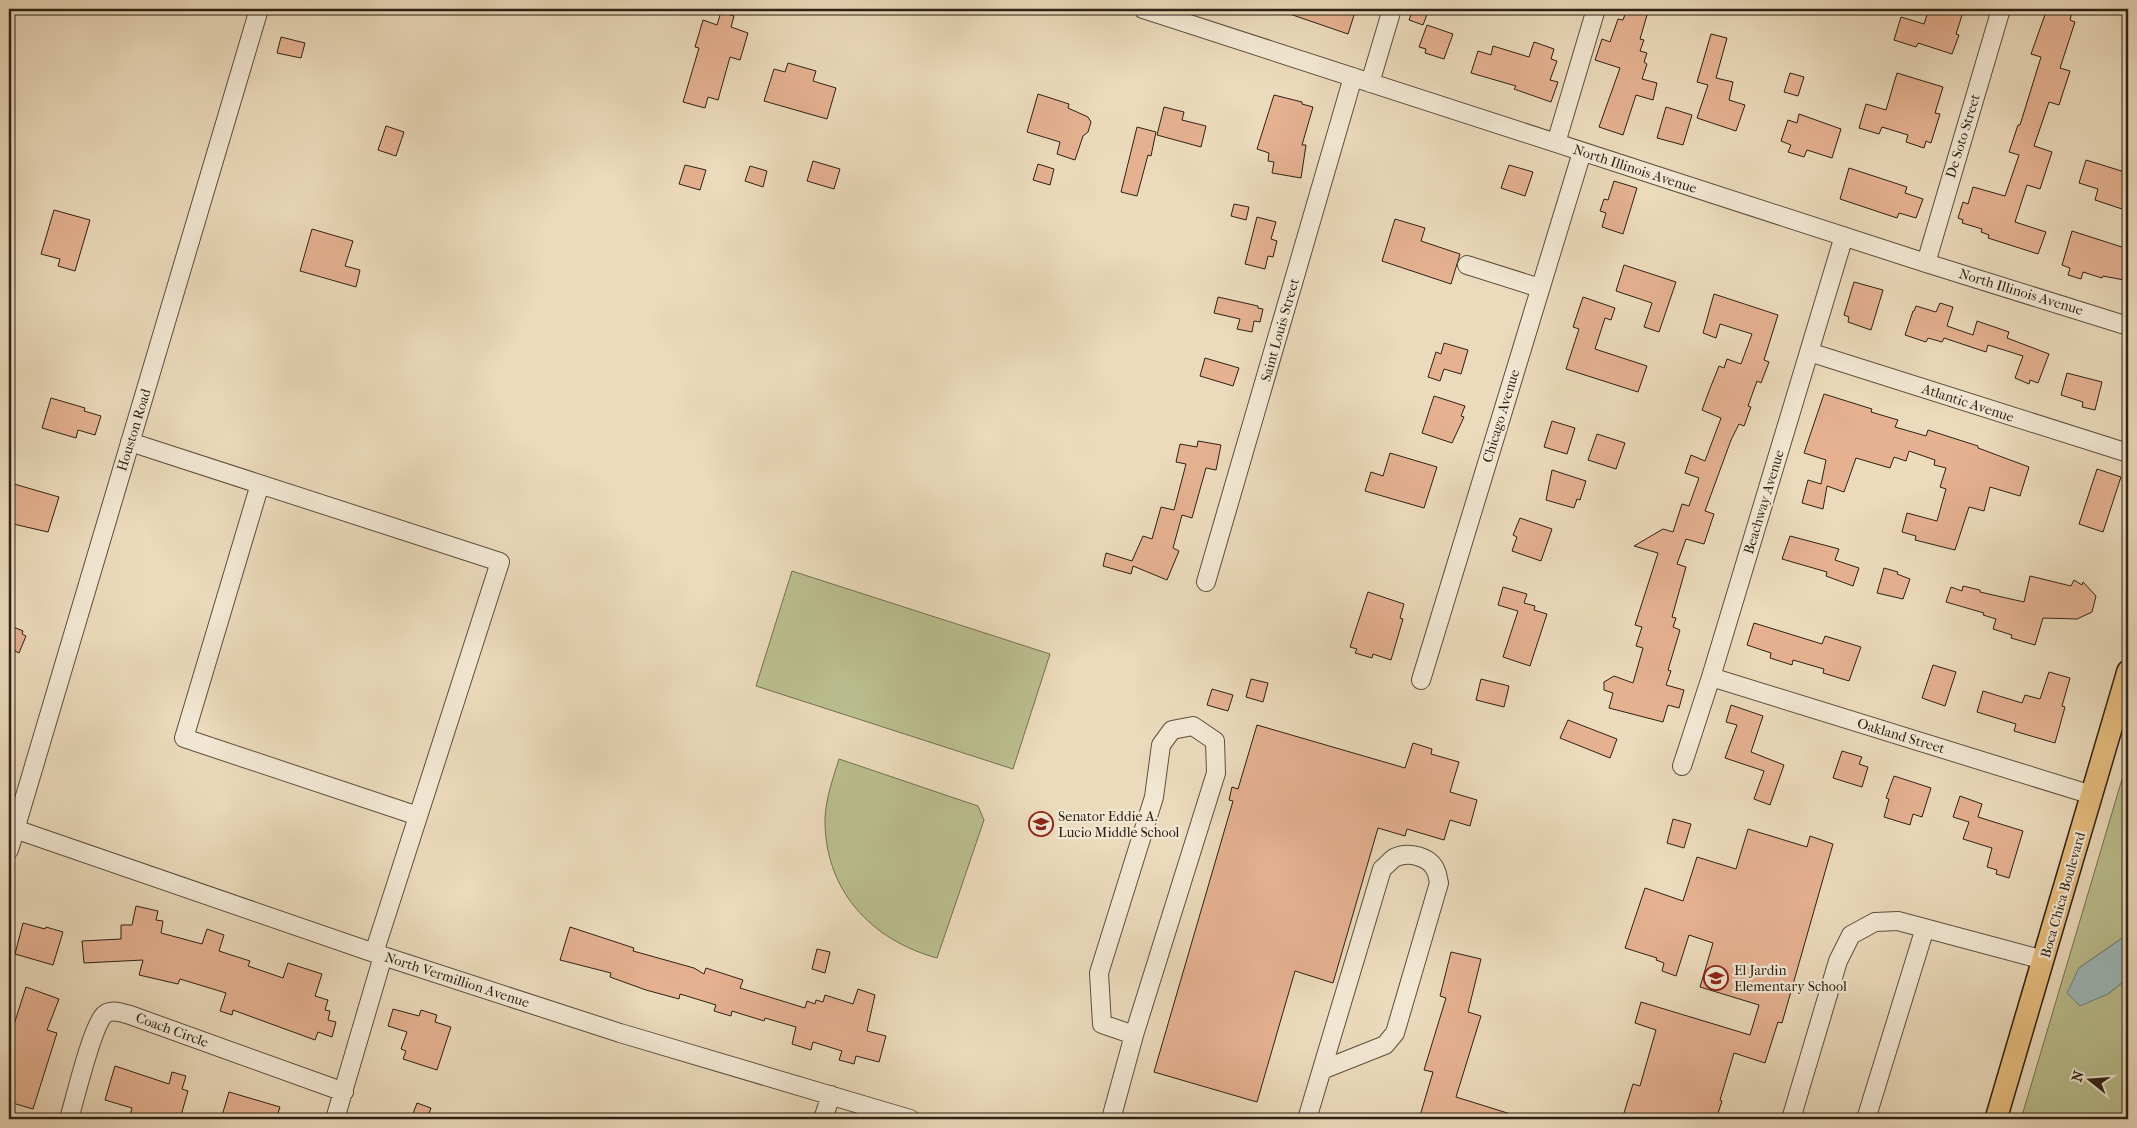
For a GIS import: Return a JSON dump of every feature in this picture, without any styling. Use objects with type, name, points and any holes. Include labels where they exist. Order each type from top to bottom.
[{"type":"main road","name":"Boca Chica Boulevard","points":[[1996,1119],[2128,671]]},
{"type":"street","name":"Houston Road","points":[[9,850],[12,828],[130,442],[259,9]]},
{"type":"street","name":"North Illinois Avenue","points":[[1143,9],[1926,263],[2128,326]]},
{"type":"street","name":"Saint Louis Street","points":[[1206,582],[1361,80],[1392,9]]},
{"type":"street","points":[[1556,143],[1596,9]]},
{"type":"street","name":"De Soto Street","points":[[1926,263],[2001,9]]},
{"type":"street","name":"Chicago Avenue","points":[[1421,680],[1582,152]]},
{"type":"street","name":"Beachway Avenue","points":[[1682,766],[1711,677],[1844,236]]},
{"type":"street","points":[[1467,265],[1540,288]]},
{"type":"street","name":"Atlantic Avenue","points":[[1809,352],[2128,453]]},
{"type":"street","points":[[130,442],[500,562],[418,816],[379,954],[344,1092],[335,1119]]},
{"type":"street","points":[[260,484],[184,738],[418,816]]},
{"type":"street","name":"Oakland Street","points":[[1711,677],[2092,795]]},
{"type":"street","points":[[1111,1119],[1134,1035],[1216,773],[1215,741],[1193,726],[1172,730],[1161,745],[1154,797],[1099,973],[1102,1024],[1134,1035]]},
{"type":"street","name":"North Vermillion Avenue","points":[[12,828],[379,954],[620,1033],[910,1119]]},
{"type":"street","points":[[1307,1119],[1382,869],[1394,858],[1407,854],[1418,856],[1430,862],[1436,871],[1439,883],[1394,1033],[1385,1045],[1322,1070]]},
{"type":"street","points":[[1791,1119],[1838,961],[1851,935],[1875,922],[1898,921],[2044,960]]},
{"type":"street","points":[[1866,1119],[1925,928]]},
{"type":"street","name":"Coach Circle","points":[[69,1119],[93,1039],[104,1016],[111,1012],[130,1015],[344,1092]]},
{"type":"street","points":[[823,1119],[831,1095]]},
{"type":"green space","points":[[792,571],[1050,654],[1013,769],[756,686]]},
{"type":"green space","points":[[839,759],[978,806],[984,820],[937,958],[913,950],[892,939],[872,925],[856,908],[843,889],[833,868],[827,844],[825,818],[828,796]]},
{"type":"green space","points":[[2128,759],[2128,934],[2079,968],[2108,994],[2128,978],[2128,1119],[2021,1119]]},
{"type":"water","points":[[2128,934],[2128,978],[2108,994],[2080,1006],[2067,993],[2079,968]]},
{"type":"building","points":[[1281,9],[1356,9],[1348,34],[1281,11]]},
{"type":"building","points":[[1413,9],[1429,9],[1423,25],[1409,20]]},
{"type":"building","points":[[1627,9],[1647,15],[1640,39],[1644,40],[1640,51],[1647,53],[1644,62],[1647,64],[1642,79],[1657,83],[1653,100],[1636,95],[1623,135],[1599,127],[1620,68],[1595,60],[1602,39],[1610,42],[1618,19],[1623,20]]},
{"type":"building","points":[[1929,9],[1964,9],[1956,34],[1959,35],[1952,54],[1918,43],[1916,47],[1894,40],[1901,17],[1924,24]]},
{"type":"building","points":[[2047,9],[2073,9],[2070,20],[2075,22],[2060,68],[2070,71],[2059,105],[2049,102],[2034,146],[2052,152],[2040,189],[2027,185],[2015,222],[2046,232],[2038,254],[1988,238],[1989,235],[1981,232],[1982,229],[1962,223],[1963,220],[1958,218],[1963,202],[1968,204],[1973,187],[2005,196],[2019,155],[2009,152],[2018,125],[2020,125],[2041,57],[2031,54]]},
{"type":"building","points":[[721,12],[734,16],[731,27],[748,33],[740,60],[730,57],[718,100],[708,97],[705,108],[683,102],[699,48],[695,47],[703,20],[717,25]]},
{"type":"building","points":[[1427,25],[1453,34],[1444,59],[1425,53],[1426,49],[1419,47]]},
{"type":"building","points":[[1711,34],[1727,38],[1716,78],[1733,82],[1729,100],[1745,105],[1736,131],[1697,118],[1708,85],[1697,82]]},
{"type":"building","points":[[281,37],[305,43],[301,58],[277,53]]},
{"type":"building","points":[[1534,42],[1554,49],[1551,59],[1557,61],[1550,80],[1558,82],[1551,102],[1514,89],[1516,86],[1471,73],[1478,51],[1491,55],[1493,46],[1529,57]]},
{"type":"building","points":[[788,63],[816,71],[813,81],[836,88],[827,119],[764,101],[774,69],[785,72]]},
{"type":"building","points":[[1790,73],[1804,77],[1798,96],[1784,92]]},
{"type":"building","points":[[1897,73],[1943,87],[1935,113],[1940,114],[1931,143],[1926,141],[1924,148],[1906,142],[1908,135],[1882,127],[1879,134],[1859,128],[1866,104],[1886,110]]},
{"type":"building","points":[[1038,94],[1069,104],[1068,108],[1088,117],[1091,122],[1088,132],[1083,136],[1075,160],[1057,154],[1060,142],[1027,132]]},
{"type":"building","points":[[1274,95],[1302,102],[1302,104],[1313,107],[1302,145],[1306,145],[1301,178],[1272,173],[1274,162],[1268,161],[1269,153],[1257,149]]},
{"type":"building","points":[[1164,107],[1184,112],[1182,120],[1206,126],[1201,147],[1157,135]]},
{"type":"building","points":[[1666,107],[1692,115],[1683,145],[1657,138]]},
{"type":"building","points":[[1799,114],[1841,129],[1832,158],[1807,150],[1804,157],[1788,152],[1791,145],[1781,141],[1788,120],[1797,123]]},
{"type":"building","points":[[386,126],[404,132],[396,156],[378,150]]},
{"type":"building","points":[[1137,127],[1156,132],[1151,156],[1148,155],[1137,196],[1121,192]]},
{"type":"building","points":[[2086,160],[2128,173],[2128,211],[2095,200],[2098,189],[2079,183]]},
{"type":"building","points":[[813,161],[840,169],[834,189],[807,181]]},
{"type":"building","points":[[1038,164],[1054,169],[1050,185],[1033,180]]},
{"type":"building","points":[[685,165],[706,170],[700,190],[679,184]]},
{"type":"building","points":[[1509,165],[1533,172],[1525,196],[1501,188]]},
{"type":"building","points":[[750,166],[767,171],[763,187],[745,181]]},
{"type":"building","points":[[1849,168],[1907,187],[1905,193],[1923,199],[1916,218],[1899,213],[1897,218],[1840,199]]},
{"type":"building","points":[[1614,181],[1637,188],[1623,234],[1602,227],[1606,213],[1600,211],[1604,199],[1608,200]]},
{"type":"building","points":[[1234,204],[1249,207],[1246,220],[1231,216]]},
{"type":"building","points":[[54,210],[90,220],[75,271],[58,266],[60,259],[41,254]]},
{"type":"building","points":[[1257,217],[1276,222],[1271,239],[1277,241],[1273,257],[1268,256],[1265,269],[1245,264]]},
{"type":"building","points":[[1395,219],[1425,228],[1421,241],[1460,254],[1451,284],[1382,261]]},
{"type":"building","points":[[312,229],[353,241],[345,266],[360,270],[356,287],[300,271]]},
{"type":"building","points":[[2072,231],[2128,249],[2124,280],[2103,276],[2102,278],[2083,272],[2081,279],[2068,275],[2070,268],[2062,265]]},
{"type":"building","points":[[1624,265],[1676,282],[1659,332],[1644,327],[1652,303],[1616,291]]},
{"type":"building","points":[[1854,282],[1883,290],[1871,330],[1848,322],[1849,317],[1844,315]]},
{"type":"building","points":[[1714,294],[1778,315],[1764,360],[1769,362],[1761,383],[1757,381],[1748,406],[1751,407],[1744,426],[1739,424],[1731,440],[1705,511],[1714,514],[1704,544],[1686,539],[1677,564],[1686,567],[1672,617],[1676,618],[1673,627],[1680,630],[1668,670],[1671,671],[1666,685],[1684,690],[1679,708],[1668,705],[1663,722],[1609,708],[1613,693],[1604,690],[1604,682],[1614,676],[1633,683],[1643,648],[1636,646],[1642,627],[1635,625],[1658,553],[1634,546],[1663,529],[1673,532],[1682,504],[1689,506],[1699,478],[1685,473],[1691,455],[1705,461],[1721,418],[1702,410],[1719,366],[1724,368],[1727,359],[1741,364],[1752,334],[1720,324],[1716,338],[1703,333]]},
{"type":"building","points":[[1218,297],[1258,306],[1258,308],[1263,309],[1260,322],[1254,321],[1252,332],[1237,329],[1240,319],[1214,313]]},
{"type":"building","points":[[1583,297],[1615,308],[1611,320],[1605,318],[1595,349],[1647,366],[1638,392],[1566,369],[1579,329],[1573,327]]},
{"type":"building","points":[[1940,303],[1953,307],[1947,326],[1973,335],[1977,321],[2009,332],[2007,338],[2049,354],[2038,383],[2030,380],[2029,384],[2015,378],[2023,356],[1988,345],[1986,352],[1944,338],[1942,342],[1928,338],[1926,342],[1905,335],[1916,306],[1936,312]]},
{"type":"building","points":[[1444,343],[1468,350],[1461,374],[1444,369],[1440,381],[1428,377],[1436,352],[1441,354]]},
{"type":"building","points":[[1205,358],[1239,368],[1233,386],[1200,376]]},
{"type":"building","points":[[2067,373],[2102,382],[2095,410],[2082,407],[2083,402],[2061,395]]},
{"type":"building","points":[[1824,394],[1872,409],[1871,412],[1898,420],[1895,427],[1926,436],[1928,430],[1978,446],[1978,448],[2029,467],[2020,496],[1990,487],[1984,511],[1969,507],[1955,550],[1915,540],[1916,536],[1902,532],[1907,513],[1937,521],[1946,489],[1940,487],[1946,468],[1934,465],[1935,460],[1909,451],[1906,461],[1894,457],[1890,468],[1856,458],[1844,492],[1827,486],[1823,509],[1802,503],[1808,480],[1821,484],[1826,460],[1804,453]]},
{"type":"building","points":[[1434,396],[1465,406],[1461,416],[1464,417],[1452,443],[1422,433]]},
{"type":"building","points":[[51,398],[85,408],[84,411],[101,416],[95,435],[78,430],[76,438],[42,428]]},
{"type":"building","points":[[1552,421],[1575,428],[1567,454],[1544,447]]},
{"type":"building","points":[[1597,434],[1625,443],[1616,469],[1588,460]]},
{"type":"building","points":[[1198,441],[1221,445],[1216,470],[1206,468],[1192,518],[1182,515],[1173,548],[1179,551],[1167,580],[1133,566],[1131,574],[1103,566],[1106,553],[1132,561],[1143,536],[1152,539],[1161,507],[1174,510],[1186,464],[1176,462],[1180,444],[1197,447]]},
{"type":"building","points":[[1390,453],[1437,467],[1424,508],[1365,491],[1371,472],[1383,476]]},
{"type":"building","points":[[2097,469],[2121,477],[2103,532],[2079,524]]},
{"type":"building","points":[[1552,470],[1586,481],[1580,500],[1577,499],[1574,508],[1546,500]]},
{"type":"building","points":[[14,484],[59,497],[48,532],[9,523],[9,514],[14,497],[10,496]]},
{"type":"building","points":[[1520,518],[1552,529],[1541,561],[1512,551],[1517,537],[1513,535]]},
{"type":"building","points":[[1790,536],[1839,549],[1835,560],[1859,568],[1853,586],[1826,576],[1827,572],[1782,559]]},
{"type":"building","points":[[1884,568],[1898,572],[1897,574],[1910,579],[1903,599],[1877,593]]},
{"type":"building","points":[[2030,576],[2071,586],[2074,580],[2082,585],[2083,582],[2096,596],[2092,612],[2077,619],[2043,618],[2035,645],[2011,638],[2012,635],[1993,629],[1996,619],[1983,615],[1984,613],[1946,602],[1951,587],[1962,591],[1963,586],[2024,602]]},
{"type":"building","points":[[1503,587],[1527,594],[1524,603],[1535,606],[1534,610],[1547,614],[1530,666],[1503,657],[1518,611],[1498,605]]},
{"type":"building","points":[[1368,592],[1404,604],[1400,618],[1403,619],[1391,660],[1373,654],[1372,658],[1355,653],[1357,649],[1350,647]]},
{"type":"building","points":[[1754,623],[1822,644],[1825,636],[1861,647],[1849,681],[1823,673],[1824,669],[1793,660],[1792,665],[1770,658],[1771,653],[1747,645]]},
{"type":"building","points":[[9,625],[23,631],[22,634],[26,636],[19,653],[15,651],[10,665]]},
{"type":"building","points":[[1933,665],[1956,672],[1945,706],[1922,698]]},
{"type":"building","points":[[2049,672],[2070,678],[2062,706],[2065,707],[2055,743],[2014,731],[2016,724],[1977,712],[1983,691],[2022,703],[2025,695],[2040,699]]},
{"type":"building","points":[[1251,679],[1268,683],[1263,702],[1246,697]]},
{"type":"building","points":[[1481,679],[1509,686],[1504,707],[1476,700]]},
{"type":"building","points":[[1212,689],[1233,695],[1228,711],[1207,705]]},
{"type":"building","points":[[1731,705],[1763,716],[1751,752],[1784,765],[1770,805],[1754,799],[1764,771],[1725,758],[1737,725],[1726,722]]},
{"type":"building","points":[[1568,720],[1617,739],[1610,758],[1560,738]]},
{"type":"building","points":[[1257,725],[1405,768],[1413,743],[1432,749],[1431,754],[1459,762],[1450,792],[1477,800],[1470,826],[1450,820],[1444,840],[1407,829],[1405,836],[1378,828],[1333,983],[1295,971],[1257,1102],[1154,1072],[1233,801],[1229,800],[1232,787],[1238,789]]},
{"type":"building","points":[[1842,751],[1862,757],[1859,764],[1868,767],[1862,787],[1833,778]]},
{"type":"building","points":[[1894,776],[1931,788],[1922,817],[1913,814],[1910,825],[1884,817],[1889,799],[1886,798]]},
{"type":"building","points":[[1960,796],[1982,804],[1978,817],[2023,831],[2009,878],[1996,874],[1997,870],[1987,867],[1992,848],[1963,839],[1969,822],[1953,817]]},
{"type":"building","points":[[1673,819],[1691,824],[1684,848],[1667,843]]},
{"type":"building","points":[[1748,829],[1807,847],[1810,836],[1833,844],[1782,1023],[1778,1022],[1765,1063],[1734,1053],[1716,1119],[1635,1119],[1623,1116],[1633,1084],[1640,1086],[1656,1030],[1635,1023],[1641,1002],[1750,1035],[1759,1005],[1700,987],[1713,943],[1689,935],[1676,976],[1662,971],[1664,963],[1656,960],[1657,958],[1625,948],[1645,888],[1683,901],[1697,857],[1736,869]]},
{"type":"building","points":[[136,906],[158,911],[156,920],[163,921],[161,933],[202,944],[207,929],[224,935],[219,951],[250,961],[248,966],[283,978],[288,963],[322,974],[315,996],[328,1000],[325,1010],[330,1011],[328,1020],[336,1022],[332,1037],[318,1032],[315,1040],[233,1010],[232,1015],[220,1011],[226,993],[180,979],[178,984],[139,975],[143,960],[84,963],[82,941],[121,939],[121,925],[132,925]]},
{"type":"building","points":[[23,923],[63,932],[53,965],[15,954]]},
{"type":"building","points":[[570,927],[634,948],[633,951],[694,968],[704,974],[706,968],[743,980],[740,988],[805,1008],[807,1001],[815,1004],[816,1000],[823,1002],[825,995],[853,1004],[858,989],[875,995],[867,1031],[886,1036],[879,1062],[856,1056],[854,1064],[839,1060],[842,1051],[813,1042],[811,1050],[792,1044],[796,1027],[765,1018],[764,1021],[732,1011],[731,1016],[714,1011],[716,1005],[680,994],[679,999],[646,990],[610,977],[611,973],[560,960]]},
{"type":"building","points":[[817,949],[830,952],[825,973],[812,969]]},
{"type":"building","points":[[1451,952],[1481,959],[1468,1012],[1481,1016],[1456,1097],[1517,1116],[1516,1119],[1419,1119],[1433,1072],[1424,1070],[1446,998],[1440,996]]},
{"type":"building","points":[[26,987],[59,999],[47,1030],[57,1033],[33,1109],[9,1102],[9,1040]]},
{"type":"building","points":[[393,1009],[419,1016],[421,1010],[437,1015],[435,1022],[451,1027],[437,1070],[403,1059],[406,1051],[401,1049],[407,1032],[388,1026]]},
{"type":"building","points":[[115,1066],[169,1084],[172,1072],[186,1076],[182,1089],[188,1091],[180,1119],[129,1119],[132,1108],[105,1100]]},
{"type":"building","points":[[229,1092],[280,1107],[276,1119],[221,1119]]},
{"type":"building","points":[[417,1103],[431,1108],[427,1119],[411,1119]]},
{"type":"place","name":"Senator Eddie A. Lucio Middle School","points":[[1041,824]]},
{"type":"place","name":"El Jardin Elementary School","points":[[1716,978]]}]
